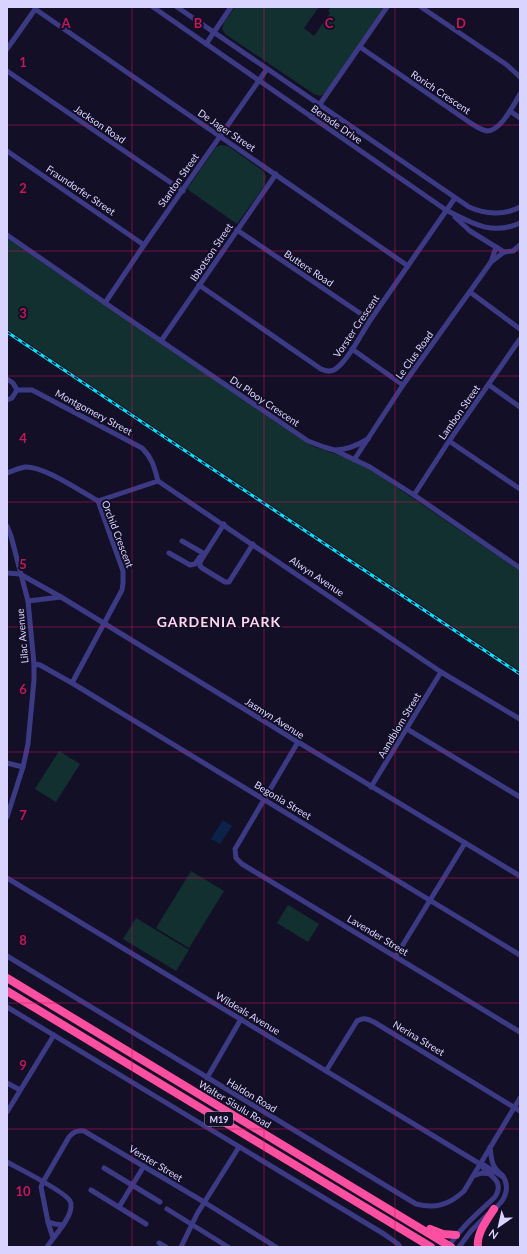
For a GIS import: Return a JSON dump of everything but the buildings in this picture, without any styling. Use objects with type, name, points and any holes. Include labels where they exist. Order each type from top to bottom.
[{"type":"highway","name":"Walter Sisulu Road","points":[[7,978],[379,1202],[449,1246]]},
{"type":"highway","name":"M19","points":[[7,991],[428,1246]]},
{"type":"highway","points":[[379,1202],[439,1233],[456,1235]]},
{"type":"highway","points":[[478,1247],[478,1238],[481,1230],[494,1209]]},
{"type":"street","name":"Benade Drive","points":[[153,7],[446,210],[476,226],[500,228],[514,226],[520,223]]},
{"type":"street","name":"Benade Drive","points":[[178,7],[469,207],[486,213],[506,212],[520,207]]},
{"type":"street","points":[[206,44],[231,7]]},
{"type":"street","points":[[312,117],[387,7]]},
{"type":"street","points":[[421,7],[507,65],[520,77]]},
{"type":"street","points":[[7,49],[36,8]]},
{"type":"street","name":"De Jager Street","points":[[36,8],[219,137],[276,174],[408,266]]},
{"type":"street","name":"Rorich Crescent","points":[[360,47],[480,129],[488,131],[499,125],[510,111],[520,94]]},
{"type":"street","name":"Stanton Street","points":[[105,303],[267,69]]},
{"type":"street","name":"Jackson Road","points":[[7,71],[182,191]]},
{"type":"street","points":[[510,111],[520,118]]},
{"type":"street","name":"Fraundorfer Street","points":[[7,151],[144,245]]},
{"type":"street","name":"Ibbotson Street","points":[[161,341],[276,174]]},
{"type":"street","name":"Vorster Crescent","points":[[199,285],[325,371],[334,370],[338,368],[352,349],[370,320],[454,198]]},
{"type":"street","points":[[446,210],[470,231],[504,252]]},
{"type":"street","name":"Butters Road","points":[[237,230],[370,320]]},
{"type":"street","name":"Du Plooy Crescent","points":[[7,235],[308,440],[324,448],[334,450],[370,468],[414,495],[520,568]]},
{"type":"street","name":"Le Clus Road","points":[[491,262],[504,252],[513,251],[520,245]]},
{"type":"street","name":"Le Clus Road","points":[[354,460],[403,385],[491,262],[496,247]]},
{"type":"street","points":[[470,292],[520,329]]},
{"type":"street","name":"Lambon Street","points":[[414,495],[449,441],[520,339]]},
{"type":"street","points":[[352,349],[403,385]]},
{"type":"street","points":[[7,379],[13,383],[17,390],[12,398],[7,400]]},
{"type":"street","points":[[489,385],[520,407]]},
{"type":"street","name":"Montgomery Street","points":[[17,390],[32,390],[142,448],[149,455],[154,464],[158,481]]},
{"type":"street","points":[[334,450],[352,447],[369,438]]},
{"type":"street","points":[[449,441],[520,489]]},
{"type":"street","name":"Orchid Crescent","points":[[7,473],[24,467],[35,468],[98,501],[121,564],[124,577],[122,590],[72,683]]},
{"type":"street","points":[[98,501],[158,481]]},
{"type":"street","name":"Alwyn Avenue","points":[[158,481],[441,672],[520,719]]},
{"type":"street","points":[[223,524],[200,562],[200,566],[202,568],[227,583],[253,544]]},
{"type":"street","points":[[170,553],[180,560],[193,565],[195,564],[223,524]]},
{"type":"street","name":"Lilac Avenue","points":[[7,526],[28,602],[34,664],[31,720],[23,767],[7,817]]},
{"type":"street","points":[[182,541],[203,553]]},
{"type":"street","points":[[7,573],[20,574]]},
{"type":"street","name":"Jasmyn Avenue","points":[[20,574],[61,597],[371,787],[520,876]]},
{"type":"street","points":[[28,602],[61,597]]},
{"type":"street","name":"Begonia Street","points":[[34,664],[40,665],[72,683],[520,955]]},
{"type":"street","name":"Aandblom Street","points":[[371,787],[441,672]]},
{"type":"street","points":[[407,729],[520,797]]},
{"type":"street","points":[[264,799],[298,742]]},
{"type":"street","points":[[7,763],[23,767]]},
{"type":"street","name":"Lavender Street","points":[[264,799],[235,849],[236,858],[242,864],[520,1032]]},
{"type":"street","points":[[396,956],[465,843]]},
{"type":"street","name":"Wildeals Avenue","points":[[7,878],[480,1164]]},
{"type":"street","name":"Haldon Road","points":[[7,956],[416,1204],[427,1207],[447,1204],[464,1191],[520,1098]]},
{"type":"street","points":[[7,1007],[384,1234],[400,1247]]},
{"type":"street","name":"Nerina Street","points":[[326,1071],[357,1022],[362,1018],[366,1018],[520,1111]]},
{"type":"street","points":[[207,1078],[241,1019]]},
{"type":"street","points":[[7,1112],[54,1035]]},
{"type":"street","points":[[7,1083],[20,1090]]},
{"type":"street","name":"Verster Street","points":[[43,1182],[69,1137],[78,1131],[84,1131],[204,1202],[276,1247]]},
{"type":"street","points":[[181,1247],[197,1214],[239,1147]]},
{"type":"street","points":[[459,1247],[471,1231],[500,1205],[506,1194],[503,1177],[494,1167],[490,1147]]},
{"type":"street","points":[[7,1162],[43,1182],[67,1197],[71,1202],[70,1211],[63,1225],[47,1247]]},
{"type":"street","points":[[449,1246],[466,1223],[498,1192],[498,1184],[492,1174],[482,1168],[480,1164]]},
{"type":"street","points":[[480,1164],[503,1177]]},
{"type":"street","points":[[119,1207],[144,1166]]},
{"type":"street","points":[[104,1168],[160,1202]]},
{"type":"street","points":[[473,1176],[482,1173],[492,1174]]},
{"type":"street","points":[[43,1182],[41,1189],[53,1238]]},
{"type":"street","points":[[43,1197],[47,1191],[52,1188]]},
{"type":"street","points":[[91,1190],[146,1224]]},
{"type":"street","points":[[167,1209],[228,1247]]},
{"type":"street","points":[[48,1222],[63,1225]]},
{"type":"street","points":[[159,1243],[166,1247]]},
{"type":"green space","points":[[235,7],[319,7],[304,28],[314,36],[330,13],[328,11],[331,7],[384,7],[324,94],[320,96],[314,94],[225,34],[222,29],[224,22]]},
{"type":"green space","points":[[221,145],[228,146],[262,170],[266,176],[265,185],[237,224],[187,189],[216,147]]},
{"type":"green space","points":[[7,238],[308,444],[353,460],[367,467],[520,571],[520,671],[7,329]]},
{"type":"green space","points":[[59,751],[80,764],[56,802],[35,789]]},
{"type":"green space","points":[[191,871],[224,891],[189,948],[156,928]]},
{"type":"green space","points":[[288,905],[319,924],[308,942],[277,923]]},
{"type":"green space","points":[[136,918],[189,950],[176,971],[123,939]]},
{"type":"water","points":[[223,820],[232,826],[220,844],[211,839]]},
{"type":"railway","points":[[7,332],[520,674]]},
{"type":"district","name":"GARDENIA PARK","points":[[219,621]]}]
